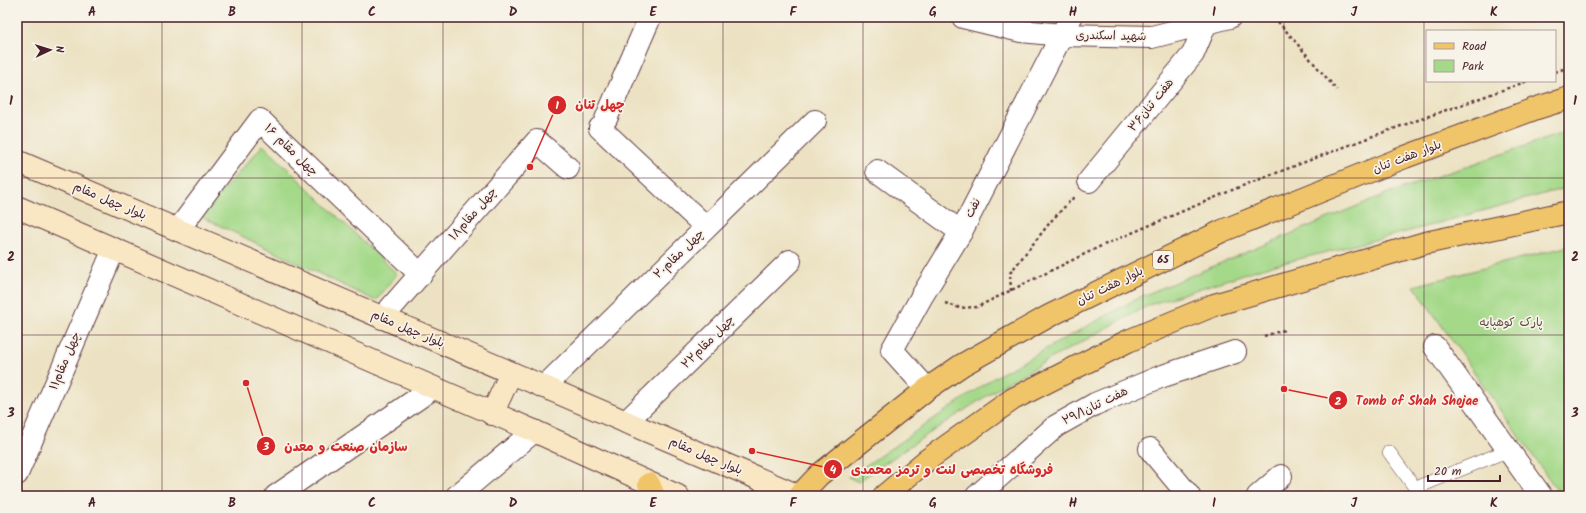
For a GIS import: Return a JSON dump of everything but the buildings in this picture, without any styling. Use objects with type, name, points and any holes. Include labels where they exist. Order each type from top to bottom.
[{"type":"main road","name":"بلوار هفت تنان","points":[[799,496],[819,475],[927,389],[962,365],[1049,316],[1222,231],[1404,157],[1569,98]]},
{"type":"main road","name":"بلوار چهل مقام","points":[[17,162],[799,496]]},
{"type":"main road","points":[[17,206],[534,432],[652,490],[678,496]]},
{"type":"main road","points":[[884,496],[927,460],[1013,399],[1142,335],[1214,305],[1424,243],[1569,212]]},
{"type":"main road","points":[[492,414],[511,373]]},
{"type":"street","points":[[650,17],[603,123],[706,227]]},
{"type":"street","name":"شهید اسکندری","points":[[963,17],[1021,31],[1066,26],[1152,37],[1230,17]]},
{"type":"street","name":"هفت تنان۳۶","points":[[1089,181],[1193,54],[1206,23]]},
{"type":"street","name":"نفت","points":[[927,389],[892,350],[922,296],[961,232],[1066,26]]},
{"type":"street","name":"چهل مقام ۱۶","points":[[178,230],[260,120],[421,275]]},
{"type":"street","name":"چهل مقام۲۰","points":[[544,387],[815,121]]},
{"type":"street","name":"۱۸چهل مقام","points":[[382,318],[537,141],[568,168]]},
{"type":"street","points":[[877,171],[961,232]]},
{"type":"street","name":"چهل مقام۱۱","points":[[17,474],[114,249]]},
{"type":"street","name":"چهل مقام۲۲","points":[[626,422],[790,261]]},
{"type":"street","points":[[1435,347],[1541,496]]},
{"type":"street","name":"۲۹/۱هفت تنان","points":[[977,496],[1056,426],[1096,404],[1160,377],[1234,352]]},
{"type":"street","points":[[276,496],[433,388]]},
{"type":"street","points":[[456,496],[534,432]]},
{"type":"street","points":[[1150,449],[1189,496]]},
{"type":"street","points":[[1258,496],[1281,476]]},
{"type":"lane","points":[[1389,452],[1418,492],[1508,450]]},
{"type":"path","points":[[1274,17],[1337,90]]},
{"type":"path","points":[[1556,72],[1569,67]]},
{"type":"path","points":[[922,296],[960,308],[977,307],[1099,247],[1237,188],[1373,136],[1525,82]]},
{"type":"path","points":[[1011,291],[1010,273],[1052,220],[1089,181]]},
{"type":"path","points":[[1264,336],[1284,330]]},
{"type":"green space","points":[[1569,131],[1569,187],[1402,233],[1259,269],[1149,305],[1003,385],[858,482],[849,477],[995,377],[1140,297],[1386,194]]},
{"type":"green space","points":[[263,145],[397,274],[376,301],[200,216]]},
{"type":"green space","name":"پارک کوهپایه","points":[[1569,246],[1569,496],[1561,496],[1414,286]]},
{"type":"place","name":"چهل تنان","points":[[530,167]]},
{"type":"place","name":"سازمان صنعت و معدن","points":[[246,383]]},
{"type":"place","name":"Tomb of Shah Shojae","points":[[1284,389]]},
{"type":"place","name":"فروشگاه تخصصی لنت و ترمز محمدی","points":[[752,451]]}]
